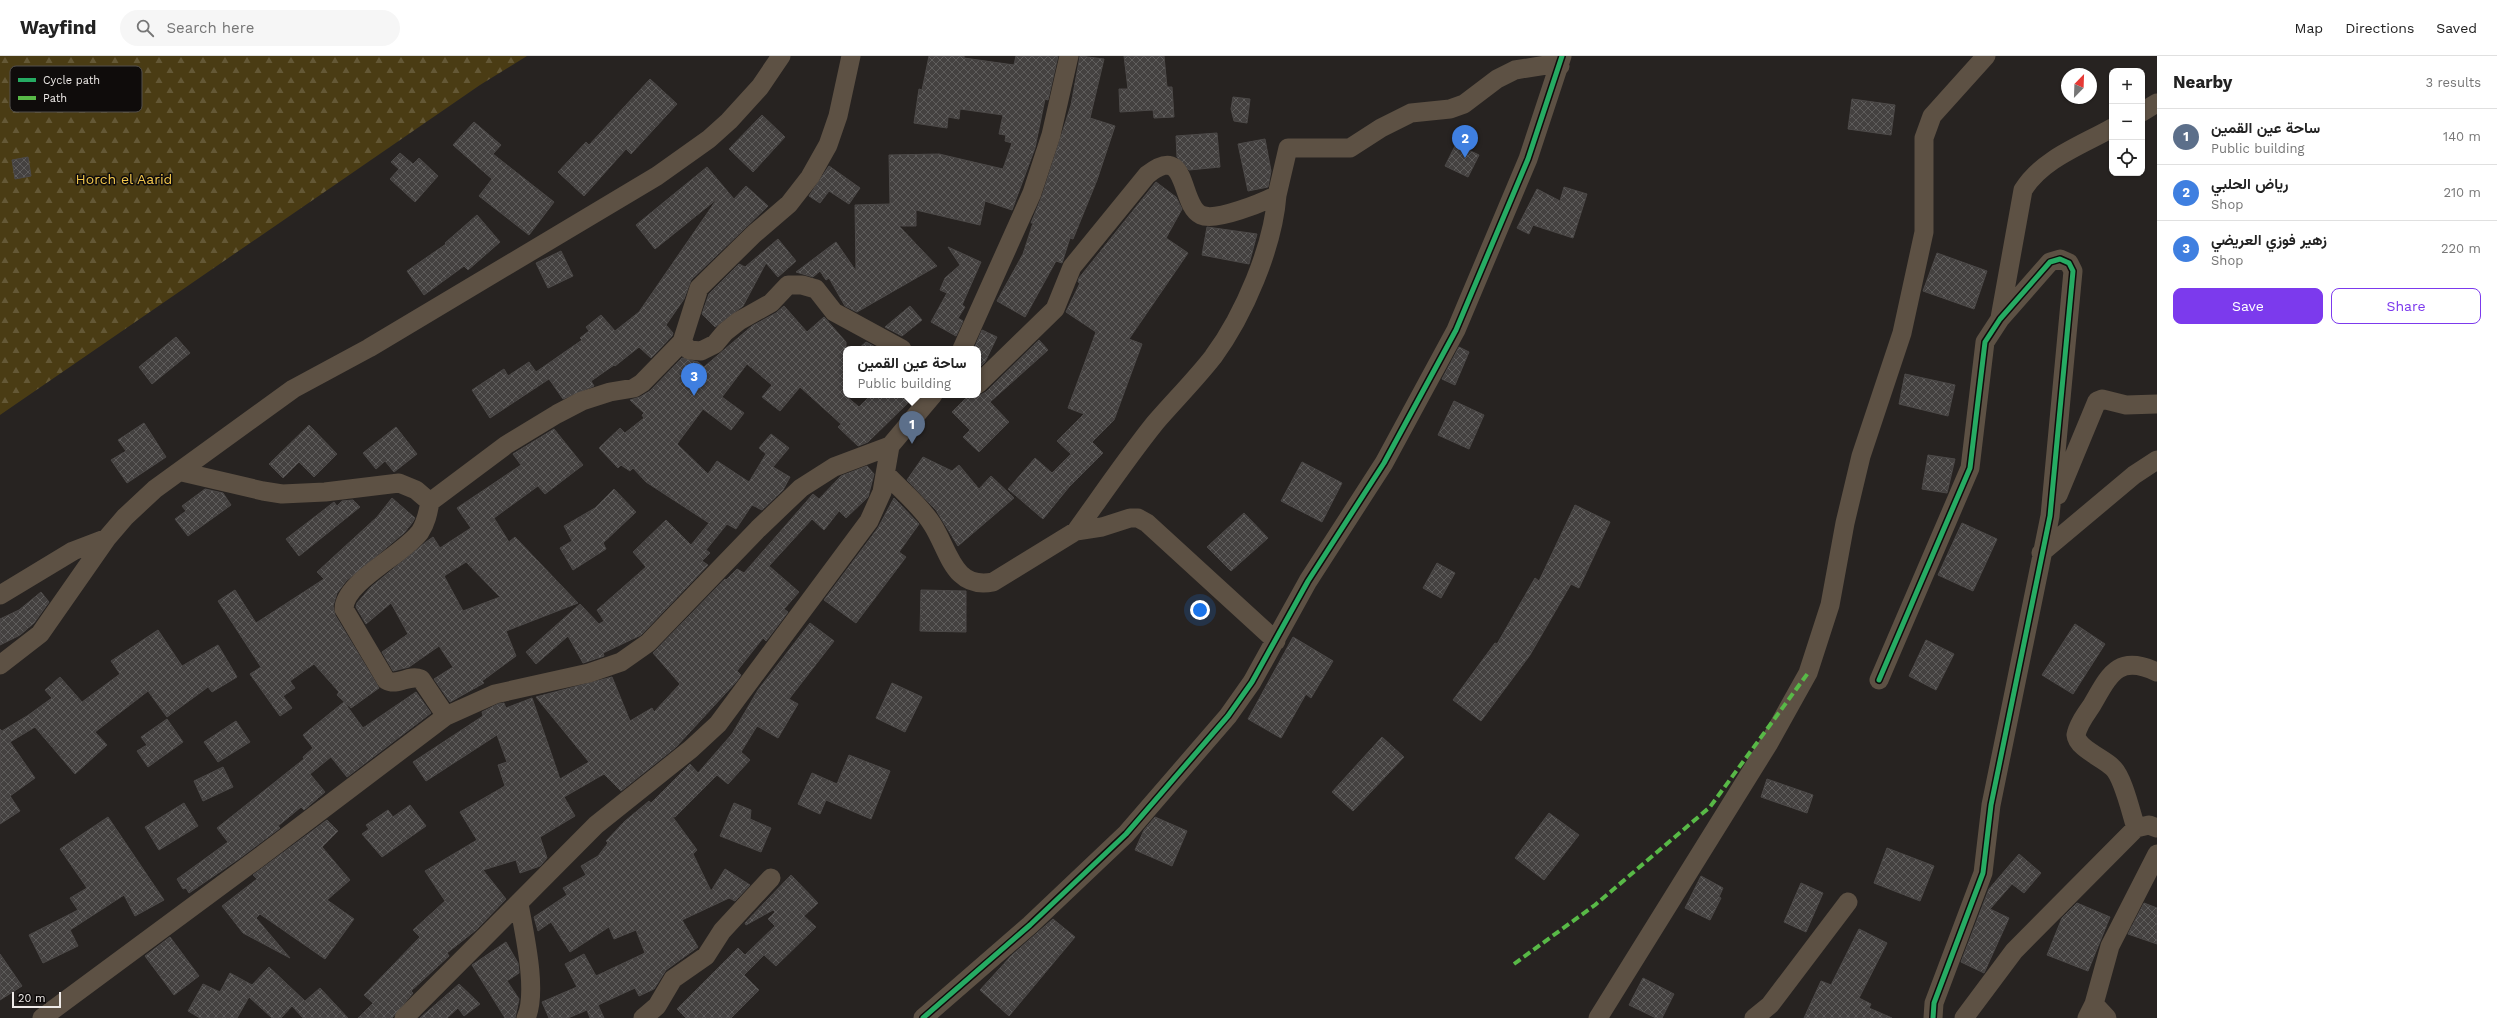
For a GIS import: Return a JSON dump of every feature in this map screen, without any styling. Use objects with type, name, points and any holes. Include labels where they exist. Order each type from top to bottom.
[{"type":"street","points":[[0,665],[40,634],[107,538],[138,504],[293,389],[369,348],[662,172],[709,139],[729,121],[760,87],[781,56]]},
{"type":"street","points":[[446,716],[421,678],[411,677],[396,683],[386,680],[344,609],[344,602],[352,588],[403,550],[420,532],[427,515],[430,502],[506,445],[557,414],[582,401],[610,392],[629,389],[642,383],[682,342],[699,288],[754,234],[789,204],[810,177],[828,145],[838,116],[851,56]]},
{"type":"street","points":[[963,346],[1032,194],[1055,121],[1069,56]]},
{"type":"street","points":[[1598,1018],[1769,743],[1808,673],[1830,605],[1845,523],[1861,456],[1902,333],[1924,232],[1924,138],[1932,116],[1986,56]]},
{"type":"street","points":[[886,474],[932,523],[954,567],[960,574],[974,582],[984,584],[1003,577],[1076,531],[1139,444],[1213,356],[1226,335],[1263,259],[1276,211],[1277,195],[1288,148],[1350,148],[1380,128],[1411,113],[1450,109],[1464,104],[1497,79],[1515,70],[1561,61]]},
{"type":"street","points":[[923,1018],[1070,888],[1148,811],[1228,716],[1252,682],[1308,581],[1384,463],[1456,330],[1528,159],[1561,61]]},
{"type":"street","points":[[2145,110],[2157,103]]},
{"type":"street","points":[[2000,319],[2023,190],[2031,176],[2043,166],[2109,130]]},
{"type":"street","points":[[981,381],[1055,308],[1072,267],[1146,175],[1157,167],[1169,166],[1178,172],[1195,210],[1207,217],[1216,217],[1277,195]]},
{"type":"street","points":[[1879,680],[1970,468],[1982,356],[1985,342],[2000,319],[2050,262],[2060,259],[2069,263],[2073,271],[2050,516],[1991,805],[1983,873],[1934,1003],[1933,1018]]},
{"type":"street","points":[[682,342],[689,350],[701,351],[715,344],[725,332],[739,322],[771,303],[788,285],[802,285],[816,289],[834,312],[896,346]]},
{"type":"street","points":[[42,1018],[266,853],[446,716],[495,694],[589,673],[621,662],[648,643],[758,529],[801,488],[834,467],[890,446],[930,398]]},
{"type":"street","points":[[2050,516],[2097,401],[2102,399],[2126,405],[2157,404]]},
{"type":"street","points":[[404,1018],[596,825],[691,749],[718,724],[869,521],[880,497],[886,474],[890,446]]},
{"type":"street","points":[[2042,552],[2134,475],[2157,460]]},
{"type":"street","points":[[182,472],[251,489],[282,494],[325,492],[398,483],[416,490],[430,502]]},
{"type":"street","points":[[1076,531],[1098,528],[1125,518],[1143,520],[1276,641]]},
{"type":"street","points":[[0,595],[74,551],[107,538]]},
{"type":"street","points":[[2136,828],[2119,776],[2114,768],[2080,744],[2076,735],[2108,677],[2117,668],[2130,664],[2143,666],[2157,672]]},
{"type":"street","points":[[1964,1018],[2014,951],[2136,828],[2149,826],[2157,828]]},
{"type":"street","points":[[2107,1018],[2090,1011],[2110,946],[2157,854]]},
{"type":"street","points":[[643,1018],[657,1006],[673,979],[706,956],[722,931],[771,878]]},
{"type":"street","points":[[1754,1018],[1770,1005],[1848,902]]},
{"type":"street","points":[[519,904],[530,961],[529,1010],[526,1018]]},
{"type":"green space","name":"Horch el Aarid","points":[[0,56],[527,56],[480,85],[0,415]]},
{"type":"building","points":[[929,56],[964,56],[964,58],[1014,65],[1016,56],[1058,56],[1048,100],[1045,99],[1035,148],[1012,210],[985,201],[980,225],[916,210],[916,226],[899,226],[937,266],[857,312],[845,306],[829,278],[826,280],[820,271],[813,277],[796,272],[836,242],[856,271],[855,205],[890,204],[889,155],[939,154],[1003,169],[1012,143],[1005,141],[1006,135],[999,134],[1003,115],[960,109],[959,119],[948,117],[947,128],[914,123],[919,89],[922,90]]},
{"type":"building","points":[[1080,56],[1104,59],[1090,118],[1115,126],[1097,180],[1073,239],[1070,238],[1062,263],[1056,261],[1025,317],[997,301],[1023,254],[1033,223],[1031,223],[1042,196],[1071,105]]},
{"type":"building","points":[[1124,56],[1164,56],[1167,87],[1172,87],[1174,117],[1154,118],[1153,110],[1120,112],[1119,89],[1128,89]]},
{"type":"building","points":[[650,79],[677,104],[631,154],[626,149],[584,196],[558,172],[586,142],[589,145]]},
{"type":"building","points":[[1233,97],[1250,99],[1247,123],[1234,121],[1231,109]]},
{"type":"building","points":[[1852,99],[1895,105],[1891,135],[1848,129]]},
{"type":"building","points":[[762,115],[785,137],[753,172],[729,149]]},
{"type":"building","points":[[474,122],[501,145],[493,154],[554,202],[529,235],[479,196],[492,179],[453,145]]},
{"type":"building","points":[[1217,133],[1220,167],[1189,170],[1177,157],[1176,136]]},
{"type":"building","points":[[1265,139],[1271,171],[1268,187],[1248,191],[1238,144]]},
{"type":"building","points":[[1456,144],[1479,155],[1468,177],[1445,166]]},
{"type":"building","points":[[400,153],[413,164],[419,158],[438,176],[415,202],[390,179],[399,169],[391,162]]},
{"type":"building","points":[[28,157],[31,176],[15,179],[12,160]]},
{"type":"building","points":[[829,166],[860,188],[849,204],[829,191],[820,203],[809,196]]},
{"type":"building","points":[[707,167],[734,199],[746,186],[768,206],[691,280],[684,299],[666,325],[673,333],[672,336],[651,358],[639,347],[615,366],[614,365],[591,381],[594,386],[563,399],[549,379],[490,418],[472,390],[504,369],[508,376],[529,362],[536,372],[582,340],[580,338],[589,331],[586,327],[601,315],[615,331],[639,312],[717,199],[655,249],[636,225]]},
{"type":"building","points":[[1156,182],[1176,197],[1182,209],[1166,238],[1188,253],[1129,339],[1142,344],[1114,420],[1092,442],[1103,453],[1069,487],[1043,519],[1008,489],[1035,458],[1052,473],[1071,454],[1057,441],[1084,414],[1068,408],[1096,332],[1066,312],[1080,283],[1078,282],[1079,278]]},
{"type":"building","points":[[1564,187],[1587,194],[1573,238],[1533,225],[1529,234],[1517,228],[1537,189],[1560,201]]},
{"type":"building","points":[[477,215],[500,242],[468,270],[464,266],[424,295],[407,271],[446,244],[445,243]]},
{"type":"building","points":[[1207,227],[1257,234],[1249,264],[1202,255]]},
{"type":"building","points":[[778,239],[796,261],[778,277],[766,263],[743,306],[715,327],[702,314],[709,294],[739,264],[745,267]]},
{"type":"building","points":[[948,247],[981,262],[962,305],[965,307],[958,318],[963,321],[956,336],[931,322],[947,293],[940,290],[945,278],[960,265]]},
{"type":"building","points":[[561,251],[573,276],[548,288],[536,263]]},
{"type":"building","points":[[1937,253],[1987,271],[1974,309],[1923,291]]},
{"type":"building","points":[[784,306],[807,332],[824,317],[846,342],[846,346],[843,346],[843,398],[848,398],[859,407],[868,398],[913,398],[868,442],[858,446],[838,427],[841,424],[800,387],[780,411],[762,397],[772,385],[747,364],[722,397],[744,413],[731,430],[703,409],[677,444],[708,474],[717,461],[749,482],[766,454],[759,448],[771,434],[789,448],[773,467],[790,477],[783,490],[762,510],[752,505],[736,529],[727,524],[706,550],[710,553],[702,561],[708,565],[641,635],[603,653],[604,656],[583,663],[568,636],[536,664],[526,652],[580,604],[599,624],[604,621],[597,610],[646,567],[633,552],[666,520],[691,545],[709,523],[646,482],[633,468],[630,471],[621,465],[618,468],[599,448],[620,428],[625,433],[644,418],[642,415],[644,413],[630,400],[640,397],[650,391],[682,358],[698,362],[704,367],[752,326],[776,313]]},
{"type":"building","points":[[910,306],[922,320],[902,336],[885,327]]},
{"type":"building","points":[[982,330],[997,337],[985,362],[981,366],[981,346],[975,346]]},
{"type":"building","points":[[176,337],[190,353],[152,384],[139,367]]},
{"type":"building","points":[[1039,340],[1048,350],[990,402],[1009,422],[979,452],[963,437],[970,430],[952,412],[966,398],[981,398],[981,394],[986,392]]},
{"type":"building","points":[[866,342],[873,346],[861,346]]},
{"type":"building","points":[[1459,347],[1469,352],[1455,385],[1442,379]]},
{"type":"building","points":[[1905,374],[1955,385],[1948,416],[1899,404]]},
{"type":"building","points":[[1454,401],[1484,415],[1469,449],[1438,435]]},
{"type":"building","points":[[144,423],[166,457],[127,483],[111,460],[126,451],[118,440]]},
{"type":"building","points":[[309,425],[337,454],[314,477],[299,462],[283,478],[269,464]]},
{"type":"building","points":[[396,427],[417,454],[394,472],[385,461],[376,469],[363,453]]},
{"type":"building","points":[[554,429],[583,465],[545,494],[538,486],[494,518],[509,542],[515,537],[578,603],[506,631],[516,656],[482,681],[484,683],[450,702],[434,679],[453,667],[439,646],[409,667],[393,671],[382,652],[408,634],[391,603],[366,624],[356,607],[357,603],[371,587],[433,537],[440,548],[471,528],[457,508],[521,465],[513,454]],"holes":[[[466,562],[500,597],[463,611],[444,576]]]},
{"type":"building","points":[[1928,455],[1955,459],[1947,493],[1922,489]]},
{"type":"building","points":[[923,457],[952,471],[959,465],[979,489],[991,476],[1014,498],[958,546],[936,510],[907,480]]},
{"type":"building","points":[[1302,462],[1342,483],[1322,522],[1281,501]]},
{"type":"building","points":[[867,466],[874,474],[868,497],[846,518],[839,511],[824,530],[812,519],[769,566],[799,592],[784,609],[788,612],[766,641],[763,638],[737,671],[741,675],[736,682],[676,747],[621,791],[604,774],[564,797],[575,816],[540,837],[547,858],[540,866],[520,873],[516,860],[483,870],[506,899],[476,930],[447,953],[449,956],[411,991],[413,993],[392,1018],[358,1018],[373,1003],[364,995],[420,937],[413,930],[445,901],[425,871],[477,840],[460,812],[505,786],[498,765],[507,762],[497,735],[426,781],[413,762],[483,716],[482,712],[498,704],[504,703],[506,708],[532,698],[560,779],[589,762],[536,697],[612,677],[630,721],[652,708],[654,712],[680,684],[653,653],[725,579],[726,580],[737,569],[744,573],[813,494],[819,499],[841,476]]},
{"type":"building","points":[[205,489],[223,493],[231,505],[188,536],[175,519],[186,511],[182,506]]},
{"type":"building","points":[[614,489],[636,512],[603,543],[606,549],[573,570],[560,548],[572,541],[564,526],[595,508]]},
{"type":"building","points":[[392,498],[415,518],[404,533],[346,581],[337,593],[333,606],[335,615],[379,688],[351,708],[337,695],[339,692],[314,664],[290,681],[295,688],[283,696],[292,708],[280,716],[250,674],[261,667],[218,601],[235,590],[256,623],[324,579],[317,572],[377,517]]},
{"type":"building","points":[[894,498],[919,524],[899,552],[906,557],[856,623],[824,600],[878,528]]},
{"type":"building","points":[[353,500],[360,507],[299,556],[286,539],[334,502],[337,506],[342,501]]},
{"type":"building","points":[[1575,505],[1610,522],[1579,588],[1571,584],[1530,655],[1481,721],[1453,700],[1495,643],[1497,644],[1535,578],[1539,581]]},
{"type":"building","points":[[1244,513],[1268,538],[1231,571],[1207,547]]},
{"type":"building","points":[[1962,523],[1997,539],[1973,591],[1938,575]]},
{"type":"building","points":[[1437,563],[1455,573],[1441,598],[1423,588]]},
{"type":"building","points":[[921,590],[966,591],[966,632],[920,631]]},
{"type":"building","points":[[41,592],[49,602],[34,623],[20,635],[0,645],[0,619],[19,610]]},
{"type":"building","points":[[810,623],[834,641],[789,699],[798,704],[778,738],[757,726],[741,752],[750,760],[728,784],[717,775],[675,817],[672,816],[697,850],[693,854],[711,891],[725,869],[750,885],[735,901],[729,898],[682,920],[698,947],[666,970],[654,989],[639,996],[635,988],[598,1005],[604,1018],[590,1018],[587,1010],[568,1018],[549,1018],[542,1002],[577,987],[565,964],[584,954],[596,976],[645,953],[636,930],[614,939],[609,927],[570,952],[551,922],[538,931],[534,917],[567,895],[563,888],[586,875],[581,866],[598,856],[608,843],[606,841],[625,821],[649,801],[651,803],[690,764],[698,773],[732,734],[758,690]]},
{"type":"building","points":[[2075,624],[2105,644],[2073,694],[2042,675]]},
{"type":"building","points":[[158,630],[182,666],[218,645],[237,677],[212,692],[208,687],[167,717],[148,691],[95,732],[107,745],[75,774],[35,727],[10,742],[35,778],[10,796],[20,811],[0,824],[0,729],[2,731],[27,716],[52,698],[45,690],[60,677],[82,702],[120,674],[111,661]]},
{"type":"building","points":[[1293,637],[1333,661],[1311,698],[1306,694],[1281,738],[1248,719]]},
{"type":"building","points":[[1926,640],[1954,654],[1936,690],[1909,676]]},
{"type":"building","points":[[892,683],[922,697],[905,732],[876,718]]},
{"type":"building","points":[[416,692],[431,713],[347,777],[331,757],[310,774],[325,792],[304,810],[301,807],[278,826],[280,828],[240,858],[189,893],[186,888],[183,889],[177,879],[228,842],[217,828],[304,759],[303,757],[313,748],[303,735],[344,702],[363,728]]},
{"type":"building","points":[[167,719],[183,742],[148,767],[137,751],[147,745],[141,737]]},
{"type":"building","points":[[236,721],[250,742],[218,762],[204,742]]},
{"type":"building","points":[[1382,737],[1404,757],[1353,811],[1332,792]]},
{"type":"building","points":[[849,755],[890,771],[871,819],[826,800],[820,814],[798,804],[812,773],[837,784]]},
{"type":"building","points":[[223,767],[233,787],[203,801],[194,781]]},
{"type":"building","points":[[1767,779],[1813,795],[1807,813],[1761,797]]},
{"type":"building","points":[[184,803],[198,826],[159,850],[145,827]]},
{"type":"building","points":[[734,803],[751,810],[750,819],[771,828],[761,852],[720,836]]},
{"type":"building","points":[[410,805],[426,826],[382,857],[362,834],[369,829],[366,825],[388,810],[393,817]]},
{"type":"building","points":[[1549,813],[1579,835],[1544,880],[1515,858]]},
{"type":"building","points":[[108,817],[164,900],[135,916],[124,895],[70,930],[78,946],[43,963],[29,935],[78,910],[70,898],[87,888],[60,849]]},
{"type":"building","points":[[1155,817],[1187,831],[1172,866],[1135,850],[1144,830]]},
{"type":"building","points":[[327,820],[338,831],[322,847],[350,880],[327,900],[354,919],[325,959],[260,914],[256,918],[290,958],[243,933],[222,906],[257,879],[253,875]]},
{"type":"building","points":[[1887,848],[1934,866],[1920,901],[1874,883]]},
{"type":"building","points":[[2019,854],[2041,873],[2024,893],[2012,884],[1990,909],[2009,918],[1984,973],[1961,962],[1989,889]]},
{"type":"building","points":[[791,875],[818,903],[804,916],[816,927],[776,966],[764,955],[744,975],[759,990],[731,1018],[686,1018],[677,1009],[738,948],[745,955],[775,926],[768,919],[775,912],[773,910],[746,925],[745,923]]},
{"type":"building","points":[[1701,876],[1723,888],[1719,897],[1721,898],[1710,920],[1685,908]]},
{"type":"building","points":[[1801,883],[1823,893],[1806,932],[1784,922]]},
{"type":"building","points":[[2077,903],[2110,917],[2088,971],[2047,955],[2062,918]]},
{"type":"building","points":[[2144,903],[2157,908],[2157,944],[2128,934]]},
{"type":"building","points":[[1053,919],[1075,937],[1009,1016],[980,990],[1011,956]]},
{"type":"building","points":[[1859,929],[1887,943],[1859,998],[1871,1004],[1869,1008],[1892,1018],[1804,1018],[1821,981],[1831,985]]},
{"type":"building","points":[[170,937],[199,976],[174,995],[145,956]]},
{"type":"building","points":[[506,942],[518,963],[519,973],[507,981],[519,999],[515,1018],[505,1018],[472,965]]},
{"type":"building","points":[[0,954],[22,986],[0,1000]]},
{"type":"building","points":[[269,967],[305,1001],[320,988],[348,1018],[303,1018],[292,1006],[281,1018],[272,1018],[249,997],[237,1018],[200,1018],[188,1011],[203,984],[220,992],[230,973],[252,985]]},
{"type":"building","points":[[1643,978],[1674,994],[1662,1018],[1656,1018],[1629,1005]]},
{"type":"building","points":[[459,984],[480,1004],[464,1016],[458,1008],[447,1018],[420,1018]]},
{"type":"marked path","points":[[1514,964],[1595,905],[1710,807],[1808,673]]},
{"type":"cycle path","points":[[923,1018],[1030,925],[1126,834],[1228,716],[1252,682],[1308,581],[1384,463],[1456,330],[1528,159],[1562,56]]},
{"type":"cycle path","points":[[1879,680],[1970,468],[1985,342],[2000,319],[2050,262],[2060,259],[2069,263],[2073,271],[2050,516],[1991,805],[1983,873],[1934,1003],[1933,1018]]},
{"type":"place","name":"رياض الحلبي","points":[[1465,158]]},
{"type":"place","name":"زهير فوزي العريضي","points":[[694,396]]},
{"type":"place","name":"ساحة عين القمين","points":[[912,444]]}]
